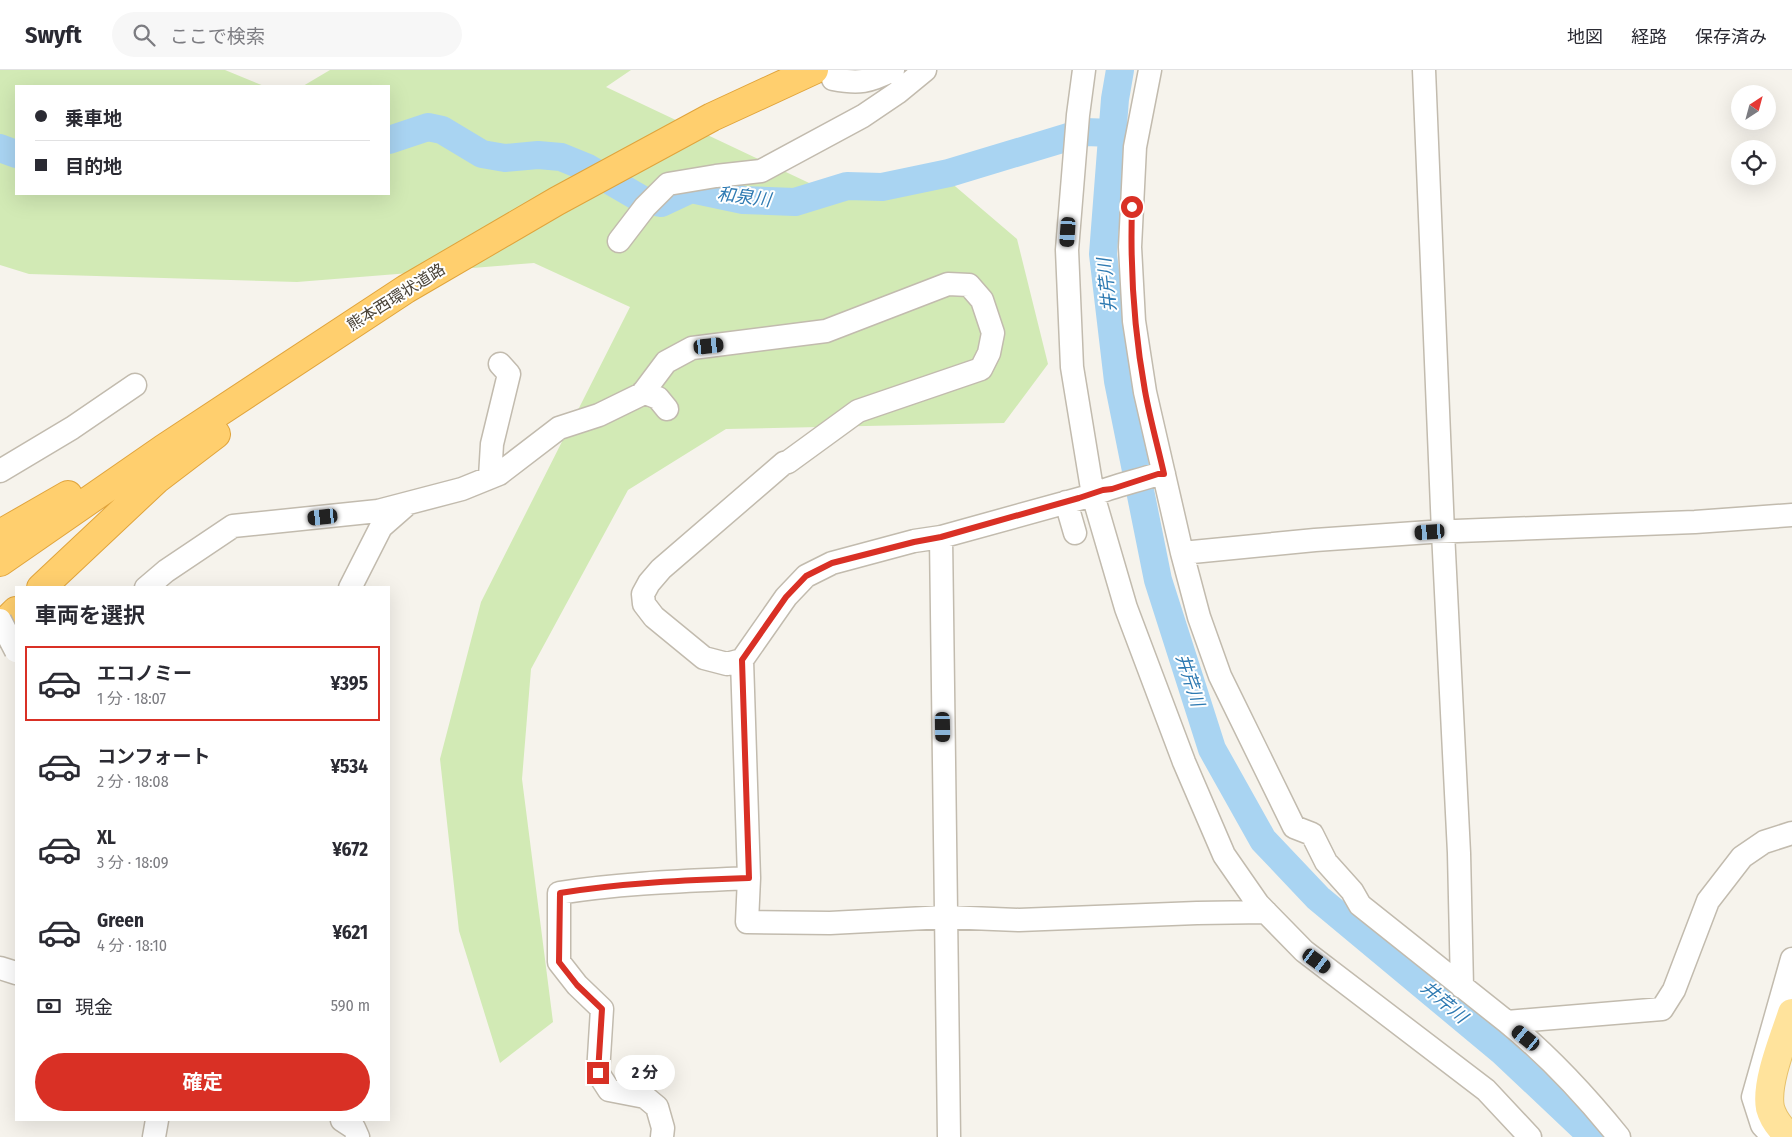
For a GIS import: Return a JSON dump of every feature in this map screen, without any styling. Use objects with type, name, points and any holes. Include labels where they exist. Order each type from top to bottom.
[{"type":"highway","name":"熊本西環状道路","points":[[0,562],[163,449],[406,289],[557,201],[712,117],[823,74]]},
{"type":"highway","points":[[43,586],[157,480],[406,289]]},
{"type":"highway","points":[[0,534],[102,475],[163,449]]},
{"type":"highway","points":[[0,626],[15,612]]},
{"type":"main road","points":[[1784,1136],[1770,1110],[1769,1092],[1792,1013]]},
{"type":"street","points":[[823,74],[854,83],[872,80],[893,70]]},
{"type":"street","points":[[619,241],[645,207],[668,184],[760,171],[863,116],[898,92],[924,70]]},
{"type":"street","points":[[1084,70],[1075,144],[1067,250],[1072,367],[1102,492],[1126,608],[1184,762],[1224,855],[1258,904],[1304,951],[1486,1090],[1530,1137]]},
{"type":"street","points":[[1150,70],[1135,147],[1130,247],[1134,321],[1145,392],[1161,474],[1198,617],[1220,676],[1308,856],[1336,894]]},
{"type":"street","points":[[1409,70],[1436,532]]},
{"type":"street","points":[[1424,70],[1446,844],[1456,982]]},
{"type":"street","points":[[148,586],[166,571],[233,526],[378,511],[462,489],[490,478],[499,474],[559,428],[599,414],[643,392],[666,362],[692,348],[826,331],[948,284],[969,285],[982,300],[993,333],[989,353],[981,369],[858,411],[784,463],[661,569],[649,583],[643,594],[644,604],[654,617],[704,658],[727,664],[742,660]]},
{"type":"street","points":[[490,478],[492,444],[509,374],[500,364]]},
{"type":"street","points":[[0,470],[72,428],[135,385]]},
{"type":"street","points":[[643,392],[658,398],[667,409]]},
{"type":"street","points":[[1161,474],[941,537],[832,563],[806,576],[786,597],[742,660],[749,878],[747,922],[830,923],[945,918],[1019,920],[1266,912]]},
{"type":"street","points":[[1066,502],[1075,533]]},
{"type":"street","points":[[351,586],[381,527],[407,503]]},
{"type":"street","points":[[1182,553],[1315,540],[1436,532],[1695,522],[1792,515]]},
{"type":"street","points":[[941,537],[949,1137]]},
{"type":"street","points":[[0,620],[15,649]]},
{"type":"street","points":[[1294,827],[1312,834],[1326,862],[1352,891],[1360,905],[1526,1038],[1590,1101],[1619,1137]]},
{"type":"street","points":[[1507,1022],[1662,1009],[1674,990],[1708,901],[1742,857],[1764,842],[1792,833]]},
{"type":"street","points":[[662,1137],[663,1128],[657,1107],[645,1097],[609,1090],[598,1073],[602,1009],[577,985],[559,962],[560,893],[592,888],[673,881],[749,878]]},
{"type":"street","points":[[1784,1136],[1762,1125],[1753,1097],[1792,959]]},
{"type":"street","points":[[0,968],[15,972]]},
{"type":"street","points":[[154,1137],[158,1121]]},
{"type":"street","points":[[344,1121],[354,1128],[358,1137]]},
{"type":"green space","points":[[0,70],[225,70],[262,85],[15,85],[15,195],[390,195],[390,85],[305,85],[330,70],[631,70],[606,87],[841,198],[949,181],[1017,239],[1048,364],[1004,423],[726,429],[628,490],[531,669],[522,779],[553,1022],[500,1063],[459,931],[440,759],[481,602],[630,307],[534,263],[297,282],[29,274],[0,265]]},
{"type":"waterway","name":"井芹川","points":[[1120,70],[1115,99],[1103,254],[1118,381],[1158,580],[1212,749],[1263,840],[1318,898],[1503,1052],[1593,1137]]},
{"type":"waterway","name":"和泉川","points":[[390,140],[428,127],[442,130],[482,154],[505,158],[538,155],[561,157],[588,168],[643,200],[661,203],[691,189],[743,200],[795,202],[847,186],[882,187],[949,173],[1085,132],[1113,133]]},
{"type":"waterway","name":"和泉川","points":[[0,148],[15,154]]},
{"type":"route","points":[[598,1073],[602,1009],[577,985],[559,962],[558,919],[560,893],[592,888],[673,881],[749,878],[742,660],[786,597],[806,576],[832,563],[941,537],[1093,495],[1103,490],[1112,489],[1158,474],[1164,474],[1145,392],[1134,321],[1130,247],[1132,207]]}]
